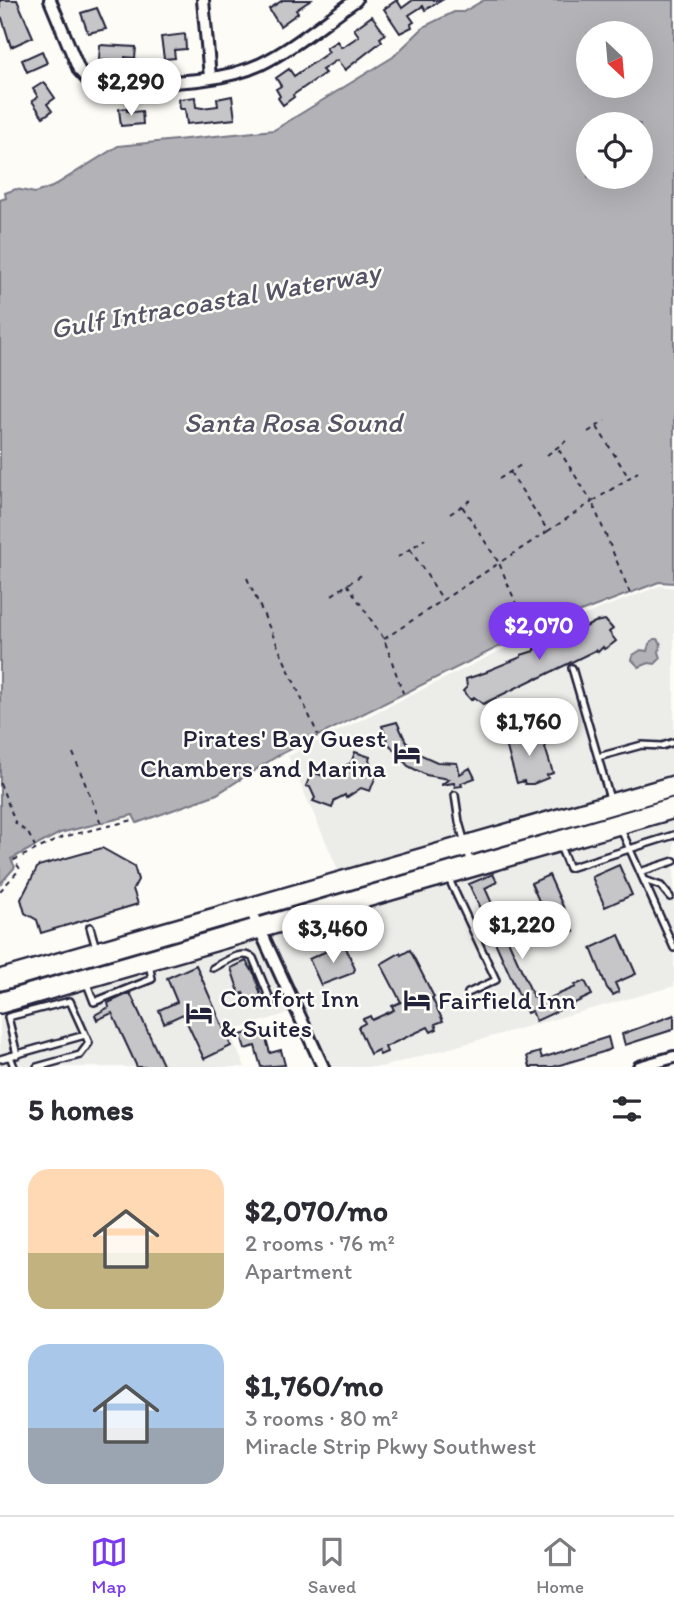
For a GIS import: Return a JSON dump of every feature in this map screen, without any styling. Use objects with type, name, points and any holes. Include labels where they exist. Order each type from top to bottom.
[{"type":"highway","points":[[2,980],[674,786]]},
{"type":"highway","points":[[0,1003],[674,808]]},
{"type":"street","points":[[50,0],[79,70],[95,83],[105,85],[228,75],[260,64],[356,0]]},
{"type":"street","points":[[203,0],[210,78]]},
{"type":"street","points":[[250,908],[323,1067]]},
{"type":"street","points":[[639,1067],[673,1060]]},
{"type":"lane","points":[[572,668],[611,804]]},
{"type":"lane","points":[[598,757],[642,745],[662,746],[674,743]]},
{"type":"lane","points":[[456,795],[459,821],[471,867]]},
{"type":"lane","points":[[615,826],[623,834],[673,945]]},
{"type":"lane","points":[[558,842],[569,868],[674,835]]},
{"type":"lane","points":[[640,872],[674,861]]},
{"type":"lane","points":[[447,874],[496,980],[468,993]]},
{"type":"lane","points":[[644,880],[661,886],[670,897]]},
{"type":"lane","points":[[90,927],[97,952]]},
{"type":"lane","points":[[213,968],[242,954],[248,954],[253,958],[272,1004]]},
{"type":"lane","points":[[14,1067],[8,1017],[70,1001],[89,1044],[80,1055],[37,1067]]},
{"type":"lane","points":[[0,1059],[85,1035]]},
{"type":"path","points":[[588,432],[605,421]]},
{"type":"path","points":[[597,426],[629,478]]},
{"type":"path","points":[[547,455],[566,441]]},
{"type":"path","points":[[557,447],[592,502],[630,593]]},
{"type":"path","points":[[499,479],[521,465]]},
{"type":"path","points":[[510,472],[548,531]]},
{"type":"path","points":[[384,639],[638,472]]},
{"type":"path","points":[[450,514],[474,498]]},
{"type":"path","points":[[463,506],[499,563],[528,632]]},
{"type":"path","points":[[398,557],[425,540]]},
{"type":"path","points":[[410,549],[443,600]]},
{"type":"path","points":[[332,595],[363,573]]},
{"type":"path","points":[[247,578],[318,735]]},
{"type":"path","points":[[347,584],[384,639],[403,693]]},
{"type":"path","points":[[74,754],[102,827]]},
{"type":"path","points":[[0,783],[16,824],[28,833],[36,849]]},
{"type":"path","points":[[0,891],[19,869],[14,860],[63,837],[132,820]]},
{"type":"shaded area","points":[[660,586],[674,588],[674,778],[340,874],[288,756],[534,634]]},
{"type":"shaded area","points":[[674,820],[674,986],[381,1067],[328,1067],[267,935]]},
{"type":"shaded area","points":[[258,937],[292,1012],[229,1032],[245,1067],[0,1067],[0,1013]]},
{"type":"water","name":"Santa Rosa Sound","points":[[484,0],[674,0],[674,583],[659,582],[533,630],[279,755],[217,794],[137,823],[133,815],[60,833],[11,859],[15,867],[0,884],[0,200],[6,198],[5,193],[16,189],[35,193],[52,187],[118,146],[274,130],[393,57],[425,26],[454,12],[463,12]]},
{"type":"water","points":[[654,639],[661,644],[661,658],[655,664],[639,667],[632,660],[633,655],[641,650],[647,651]]},
{"type":"building","points":[[0,0],[17,0],[33,37],[11,47],[2,18],[0,19]]},
{"type":"building","points":[[283,0],[311,0],[280,26],[269,9]]},
{"type":"building","points":[[397,0],[402,8],[413,0],[442,0],[425,10],[423,6],[409,15],[414,22],[412,27],[400,33],[384,9]]},
{"type":"building","points":[[97,8],[106,29],[88,33],[81,13]]},
{"type":"building","points":[[372,16],[385,34],[380,38],[382,41],[345,70],[337,60],[322,70],[325,73],[283,105],[278,98],[280,96],[276,89],[281,86],[276,78],[289,69],[294,76],[329,52],[326,48],[337,41],[341,47],[344,46],[359,36],[354,29]]},
{"type":"building","points":[[185,34],[186,49],[174,50],[175,58],[164,59],[161,37]]},
{"type":"building","points":[[100,45],[136,47],[135,58],[125,57],[125,62],[99,60]]},
{"type":"building","points":[[42,51],[47,63],[27,72],[22,60]]},
{"type":"building","points":[[44,82],[55,98],[47,104],[52,111],[43,117],[32,101],[38,97],[33,89]]},
{"type":"building","points":[[232,96],[235,119],[187,124],[185,109],[180,109],[179,99],[195,97],[196,107],[202,108],[218,106],[217,99]]},
{"type":"building","points":[[127,108],[127,111],[132,112],[142,111],[143,124],[121,126],[119,109]]},
{"type":"building","points":[[605,620],[613,629],[609,632],[616,641],[598,652],[596,650],[483,704],[474,697],[471,700],[463,691],[467,687],[466,679]]},
{"type":"building","name":"Pirates' Bay Guest Chambers and Marina","points":[[397,722],[406,742],[419,754],[437,762],[457,763],[460,774],[470,768],[475,778],[461,783],[462,786],[455,787],[454,783],[441,785],[449,779],[426,775],[408,766],[388,743],[382,726]]},
{"type":"building","points":[[540,731],[553,773],[533,784],[525,784],[524,781],[517,783],[505,741]]},
{"type":"building","points":[[355,752],[370,757],[369,760],[377,773],[370,791],[361,788],[346,798],[345,795],[335,800],[332,808],[313,801],[315,798],[310,787],[306,786],[312,772],[323,776],[351,763]]},
{"type":"building","points":[[102,848],[134,866],[138,880],[133,889],[138,904],[41,933],[37,920],[25,913],[21,899],[38,866]]},
{"type":"building","points":[[619,865],[632,895],[605,907],[592,877]]},
{"type":"building","points":[[493,874],[497,882],[485,888],[534,998],[537,997],[540,1002],[585,981],[592,995],[536,1021],[532,1011],[527,1013],[469,884]]},
{"type":"building","points":[[549,875],[574,931],[567,934],[564,928],[553,933],[531,883]]},
{"type":"building","points":[[619,935],[636,974],[615,983],[619,992],[613,995],[607,988],[591,948]]},
{"type":"building","points":[[344,943],[355,969],[353,973],[321,985],[309,959]]},
{"type":"building","name":"Fairfield Inn","points":[[410,950],[443,1021],[435,1024],[437,1029],[431,1032],[428,1027],[385,1047],[387,1052],[380,1055],[378,1050],[370,1054],[358,1027],[365,1023],[363,1019],[370,1016],[372,1020],[394,1010],[392,1006],[401,1002],[381,964]]},
{"type":"building","points":[[246,961],[255,975],[261,996],[247,1002],[243,993],[240,995],[231,968]]},
{"type":"building","name":"Comfort Inn & Suites","points":[[196,965],[231,1046],[204,1059],[183,1014],[164,1023],[159,1010],[177,1002],[167,978]]},
{"type":"building","points":[[130,993],[164,1067],[137,1067],[112,1013],[97,1020],[95,1015],[109,1007],[108,1003]]},
{"type":"building","points":[[674,1015],[672,1030],[625,1045],[622,1034]]},
{"type":"building","points":[[263,1028],[270,1053],[281,1050],[285,1065],[261,1067],[255,1046],[245,1049],[241,1035]]},
{"type":"building","points":[[608,1037],[611,1049],[553,1067],[530,1067],[527,1056],[540,1052],[542,1058]]},
{"type":"place","name":"Pirates' Bay Guest Chambers and Marina","points":[[407,753]]},
{"type":"place","name":"Fairfield Inn","points":[[417,1000]]},
{"type":"place","name":"Comfort Inn & Suites","points":[[199,1013]]},
{"type":"water label","name":"Gulf Intracoastal Waterway","points":[[215,300]]}]
